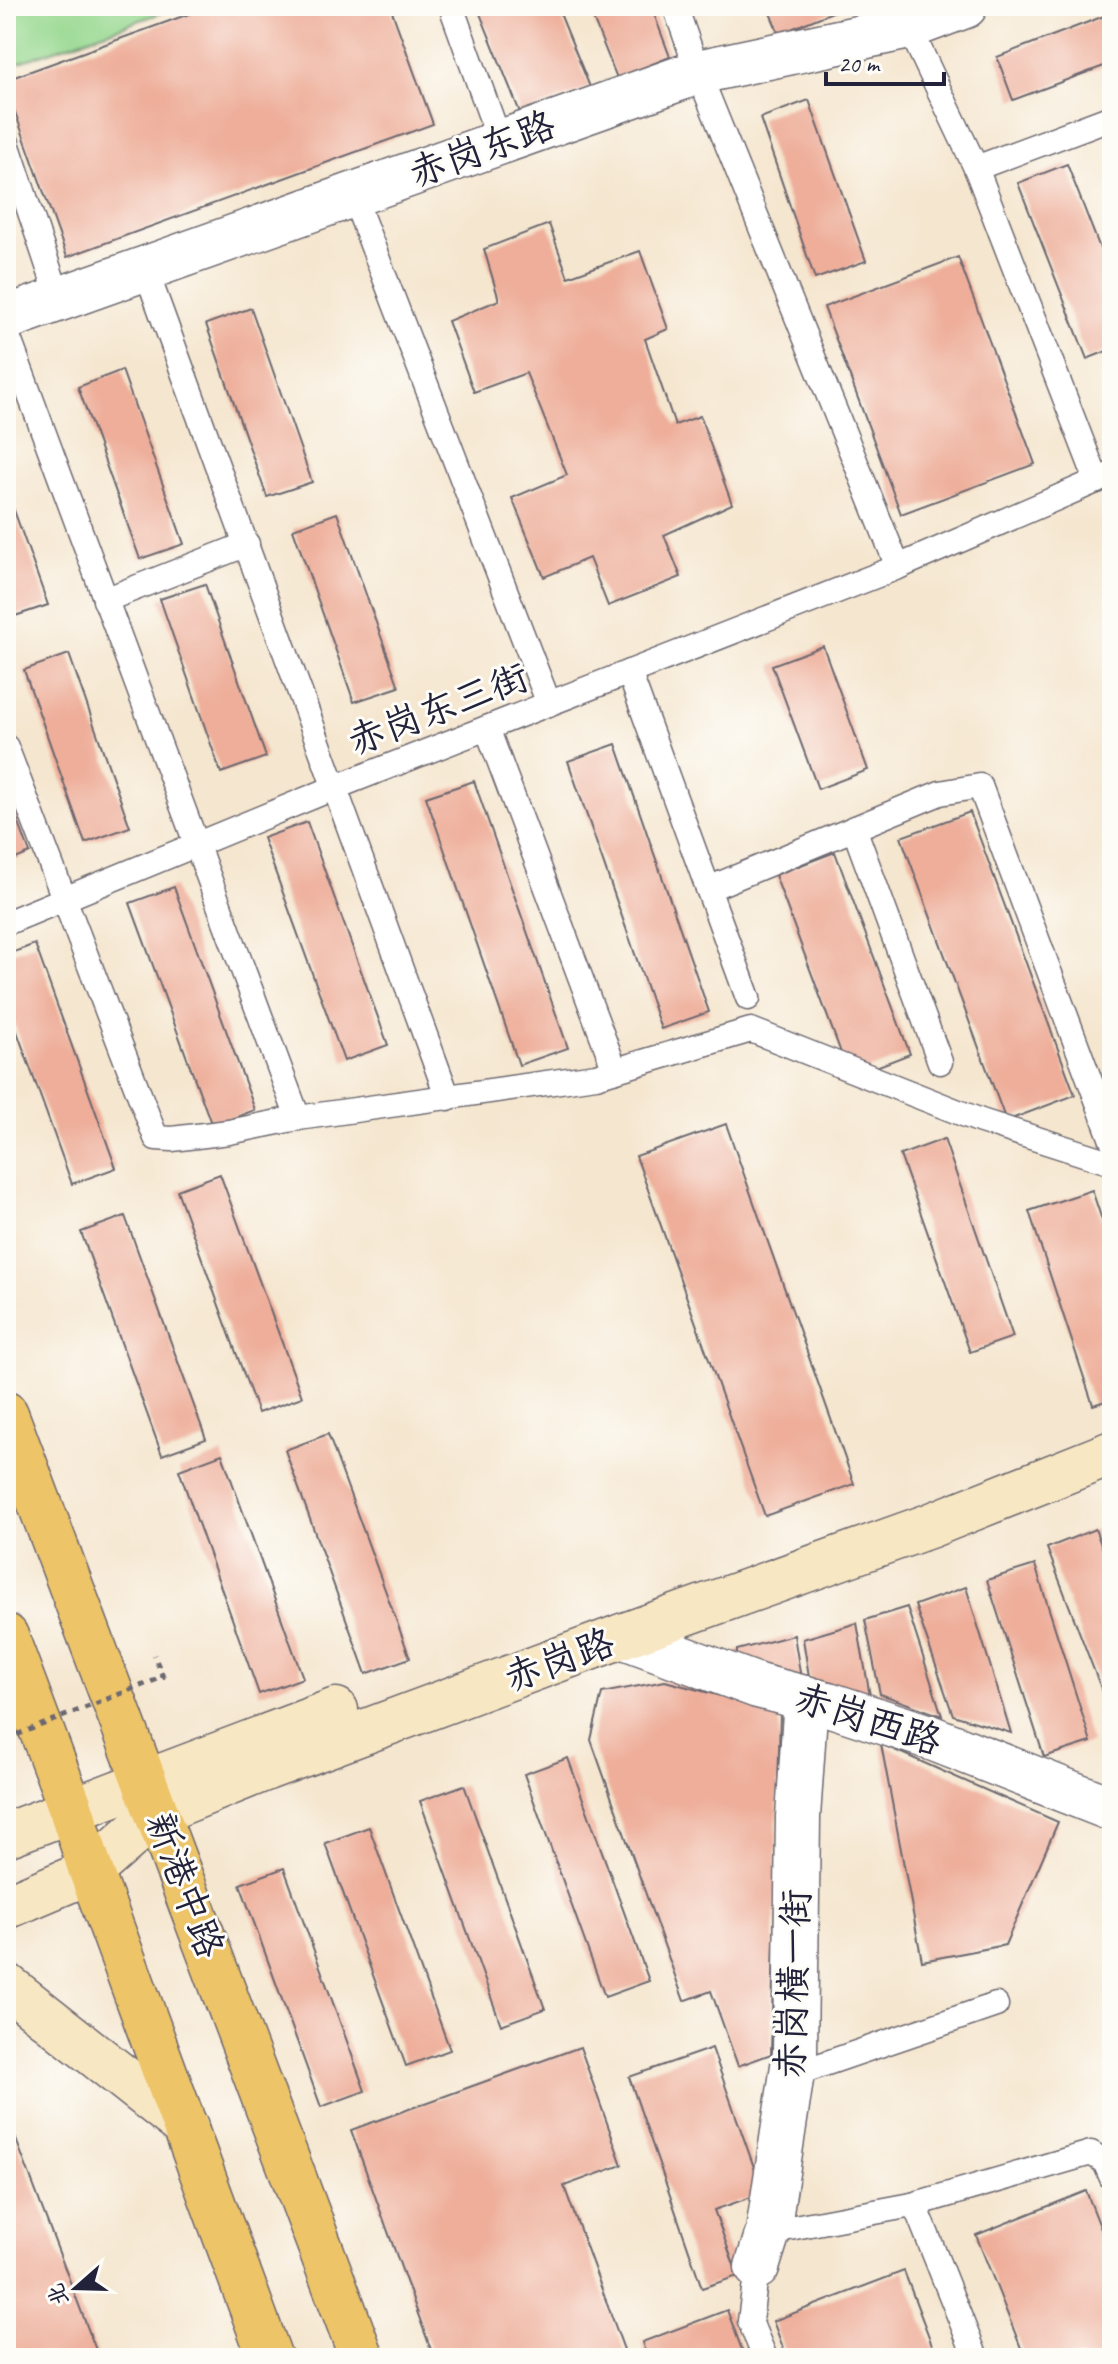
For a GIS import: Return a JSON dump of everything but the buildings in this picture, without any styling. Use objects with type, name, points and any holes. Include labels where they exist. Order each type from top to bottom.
[{"type":"main road","name":"新港中路","points":[[6,1414],[362,2358]]},
{"type":"main road","name":"赤岗路","points":[[6,1835],[71,1809],[152,1796],[267,1768],[929,1526],[1112,1453]]},
{"type":"main road","name":"赤岗路","points":[[6,1907],[91,1871],[152,1796],[569,1626],[875,1519],[939,1500],[1045,1478]]},
{"type":"main road","points":[[6,1636],[270,2358]]},
{"type":"main road","points":[[6,1985],[186,2127]]},
{"type":"street","name":"赤岗东路","points":[[6,318],[698,72],[909,27],[965,6]]},
{"type":"street","name":"赤岗西路","points":[[622,1636],[758,1686],[929,1737],[1112,1809]]},
{"type":"street","name":"赤岗横一街","points":[[762,2250],[795,2053],[798,1817],[806,1698]]},
{"type":"lane","points":[[451,6],[500,142]]},
{"type":"lane","points":[[675,6],[698,72],[898,567]]},
{"type":"lane","points":[[909,27],[976,168],[1104,477]]},
{"type":"lane","points":[[976,168],[1112,117]]},
{"type":"lane","points":[[6,140],[59,299]]},
{"type":"lane","points":[[353,195],[549,704]]},
{"type":"lane","points":[[145,268],[448,1098]]},
{"type":"lane","points":[[6,331],[298,1118]]},
{"type":"lane","name":"赤岗东三街","points":[[6,923],[336,787],[898,567],[1104,477]]},
{"type":"lane","points":[[105,600],[247,544]]},
{"type":"lane","points":[[629,672],[748,998]]},
{"type":"lane","points":[[487,728],[615,1070]]},
{"type":"lane","points":[[6,747],[156,1138],[229,1132],[298,1118],[596,1076],[751,1030],[981,1121],[1112,1163]]},
{"type":"lane","points":[[708,889],[940,793],[980,786],[1112,1140]]},
{"type":"lane","points":[[854,828],[940,1062]]},
{"type":"lane","points":[[792,2075],[996,2005]]},
{"type":"lane","points":[[765,2358],[750,2321],[762,2250],[1091,2153],[1105,2162],[1112,2178]]},
{"type":"lane","points":[[912,2205],[919,2215],[976,2358]]},
{"type":"path","points":[[6,1739],[163,1677],[154,1655]]},
{"type":"green space","points":[[6,6],[181,6],[6,67]]}]
